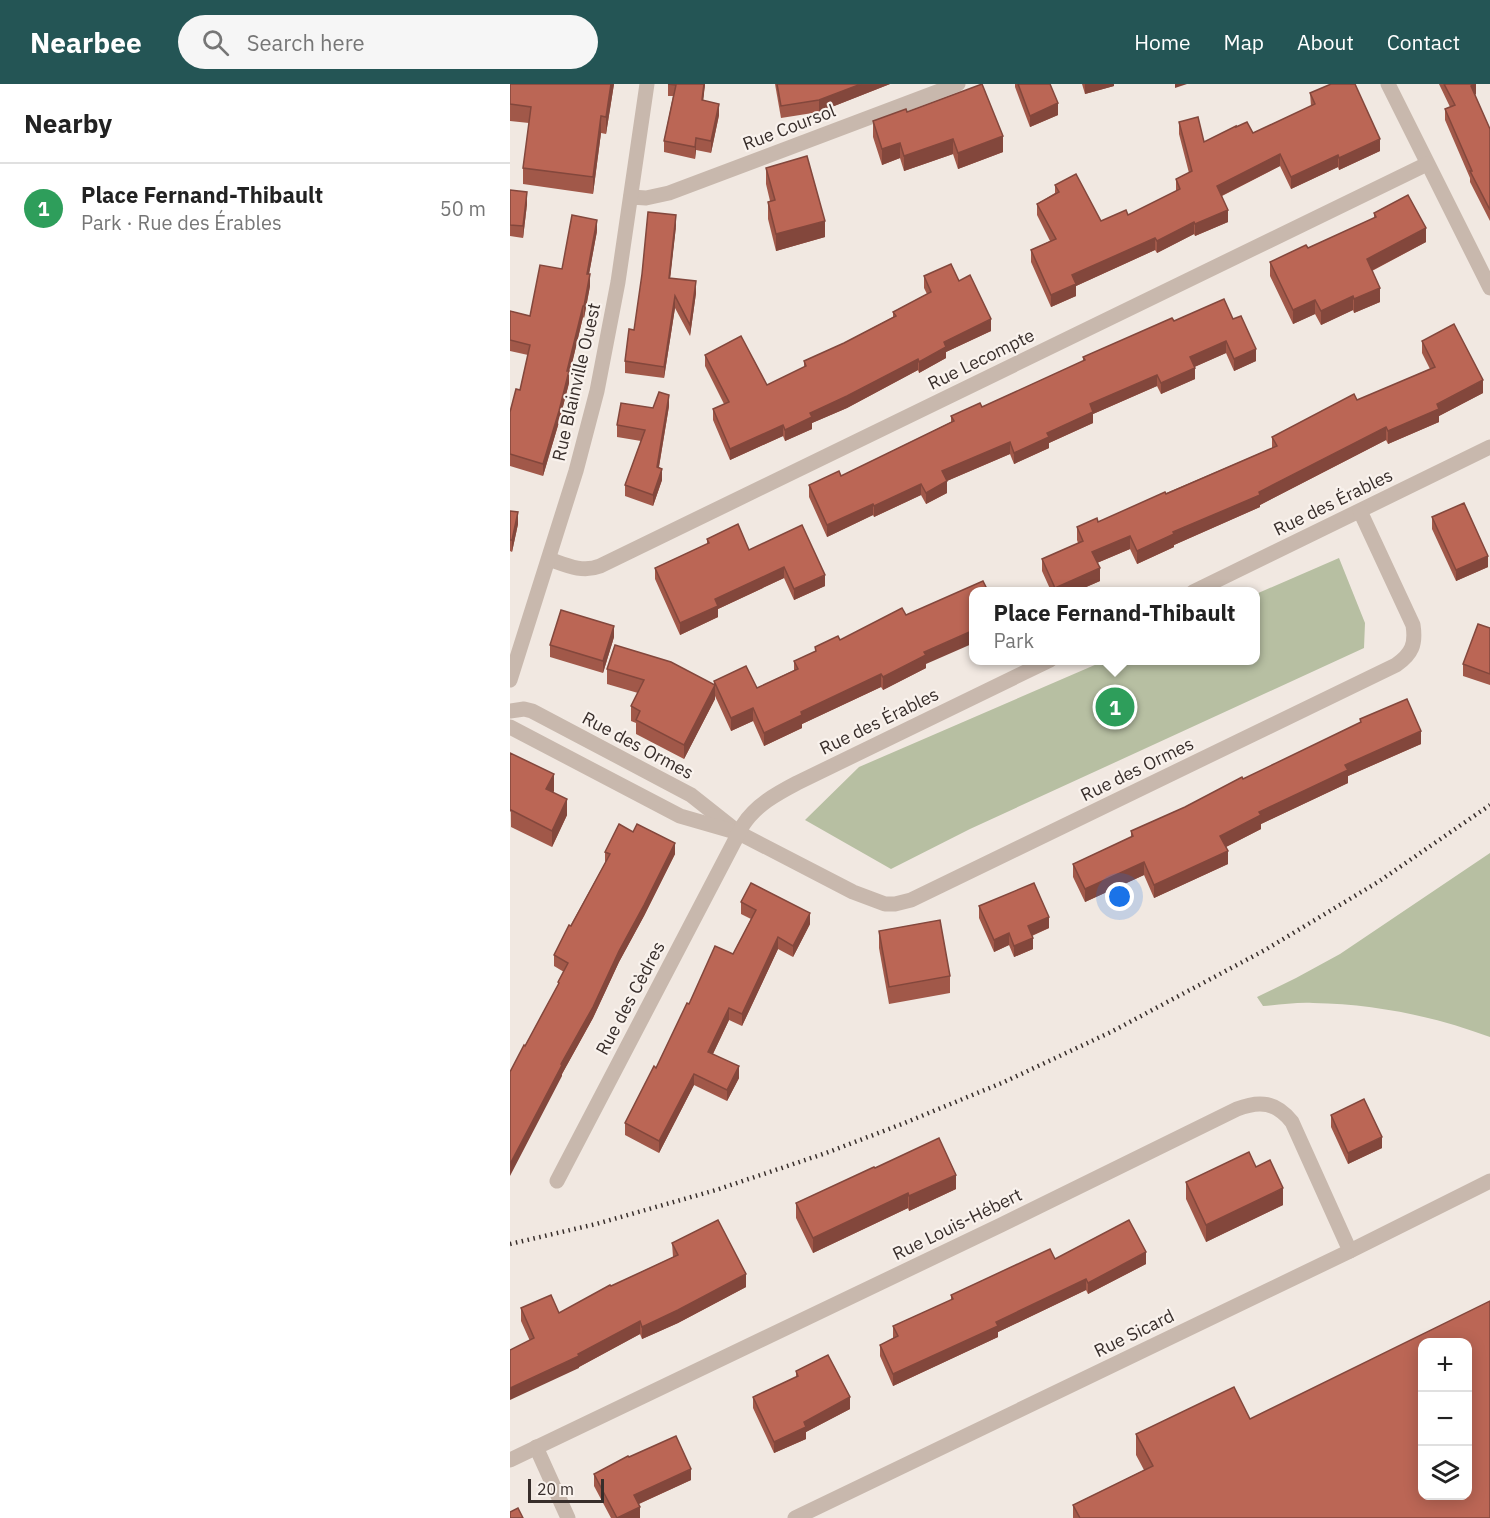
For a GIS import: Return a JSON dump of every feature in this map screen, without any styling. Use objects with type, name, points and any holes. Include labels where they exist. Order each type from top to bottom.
[{"type":"street","name":"Rue Blainville Ouest","points":[[510,680],[576,471],[597,391],[611,323],[647,84]]},
{"type":"street","name":"Rue Coursol","points":[[631,196],[646,198],[669,193],[958,84]]},
{"type":"street","points":[[1388,84],[1490,288]]},
{"type":"street","name":"Rue Lecompte","points":[[549,560],[579,569],[593,569],[600,566],[1427,164]]},
{"type":"street","name":"Rue des Érables","points":[[1201,587],[1490,447]]},
{"type":"street","name":"Rue des Ormes","points":[[510,711],[524,709],[532,711],[691,795],[739,833],[852,892],[885,904],[895,904],[911,900],[1403,660],[1410,653],[1414,643],[1413,625],[1360,511]]},
{"type":"street","name":"Rue des Érables","points":[[739,833],[748,816],[755,809],[797,783],[1040,665]]},
{"type":"street","name":"Rue des Ormes","points":[[510,727],[680,816],[739,833]]},
{"type":"street","name":"Rue des Cèdres","points":[[557,1181],[739,833]]},
{"type":"street","name":"Rue Louis-Hébert","points":[[510,1460],[1254,1103],[1271,1105],[1292,1122],[1350,1251]]},
{"type":"street","name":"Rue Sicard","points":[[795,1518],[1350,1251],[1490,1181]]},
{"type":"street","points":[[536,1447],[568,1518]]},
{"type":"green space","points":[[1339,558],[1365,623],[1364,648],[970,829],[891,869],[805,820],[859,767],[1095,665],[1260,665],[1260,592]]},
{"type":"green space","points":[[1490,853],[1490,1037],[1425,1017],[1381,1009],[1307,1003],[1263,1006],[1257,997],[1340,954]]},
{"type":"building","points":[[510,84],[611,84],[606,117],[601,116],[593,177],[523,168],[531,107],[510,104]]},
{"type":"building","points":[[668,84],[704,84],[702,100],[719,104],[711,141],[696,138],[695,147],[664,141],[676,85]]},
{"type":"building","points":[[777,84],[861,84],[819,100],[781,106]]},
{"type":"building","points":[[982,84],[1003,136],[958,153],[953,139],[904,156],[900,143],[882,149],[873,121],[906,109],[907,112]]},
{"type":"building","points":[[1018,84],[1050,84],[1058,103],[1030,116]]},
{"type":"building","points":[[1331,84],[1355,84],[1380,139],[1291,177],[1280,154],[1217,186],[1228,210],[1195,224],[1194,222],[1157,241],[1155,238],[1072,275],[1076,284],[1051,295],[1031,250],[1056,239],[1037,204],[1059,192],[1055,185],[1076,174],[1101,221],[1126,210],[1128,215],[1180,189],[1176,179],[1192,171],[1179,122],[1198,117],[1204,142],[1247,122],[1253,133],[1315,104],[1310,93]]},
{"type":"building","points":[[1444,84],[1474,84],[1471,86],[1490,129],[1490,210],[1470,171],[1472,171],[1445,109],[1455,105]]},
{"type":"building","points":[[807,156],[825,221],[776,234],[768,202],[775,200],[766,168]]},
{"type":"building","points":[[510,190],[527,192],[523,226],[510,225]]},
{"type":"building","points":[[1408,195],[1426,228],[1367,259],[1380,288],[1354,299],[1353,296],[1321,311],[1315,300],[1293,310],[1270,262],[1306,245],[1308,248],[1376,217],[1374,213]]},
{"type":"building","points":[[648,212],[676,215],[669,278],[696,281],[690,325],[675,296],[664,367],[625,361],[629,329],[634,330]]},
{"type":"building","points":[[572,215],[597,220],[587,274],[590,274],[584,306],[559,411],[543,464],[510,454],[510,412],[516,389],[520,390],[530,345],[510,340],[510,311],[530,316],[540,265],[562,269]]},
{"type":"building","points":[[951,264],[959,281],[970,275],[991,319],[944,342],[946,347],[919,362],[918,359],[810,413],[812,417],[785,430],[783,425],[730,449],[713,409],[729,402],[705,355],[741,336],[767,385],[806,366],[804,361],[896,316],[893,312],[931,292],[924,276]]},
{"type":"building","points":[[1224,299],[1233,319],[1241,316],[1256,349],[1234,359],[1226,341],[1190,357],[1195,368],[1161,383],[1157,375],[1090,404],[1093,412],[1047,433],[1049,437],[1014,453],[1010,442],[942,471],[947,481],[926,493],[921,484],[827,525],[809,485],[839,471],[841,476],[954,421],[951,416],[980,403],[982,407],[1085,360],[1083,357],[1172,318],[1174,321]]},
{"type":"building","points":[[1454,324],[1483,380],[1437,404],[1439,409],[1388,431],[1386,427],[1259,492],[1260,495],[1173,532],[1174,534],[1137,551],[1130,536],[1092,552],[1100,568],[1055,587],[1042,559],[1083,541],[1077,527],[1097,518],[1098,522],[1277,446],[1272,437],[1354,394],[1357,400],[1435,367],[1422,341]]},
{"type":"building","points":[[659,392],[669,395],[657,467],[662,469],[653,495],[625,485],[645,430],[617,425],[621,403],[653,408]]},
{"type":"building","points":[[1464,503],[1488,556],[1456,570],[1432,517]]},
{"type":"building","points":[[510,511],[518,512],[512,540],[510,540]]},
{"type":"building","points":[[738,524],[749,550],[802,525],[825,575],[794,589],[784,567],[715,599],[718,606],[680,623],[655,568],[709,543],[707,539]]},
{"type":"building","points":[[983,581],[986,587],[969,587]]},
{"type":"building","points":[[969,587],[969,632],[924,652],[926,655],[883,677],[881,674],[801,712],[802,715],[764,733],[753,708],[731,718],[714,681],[746,666],[757,688],[798,669],[794,661],[816,651],[815,647],[838,636],[840,640],[902,608],[906,615]]},
{"type":"building","points":[[561,610],[614,626],[603,661],[550,645]]},
{"type":"building","points":[[1478,624],[1490,628],[1490,674],[1463,664]]},
{"type":"building","points":[[615,645],[671,662],[715,685],[684,745],[636,720],[640,711],[631,706],[644,680],[607,669]]},
{"type":"building","points":[[1407,699],[1421,731],[1345,765],[1348,770],[1259,812],[1261,815],[1220,836],[1228,851],[1154,885],[1144,862],[1085,889],[1073,864],[1133,836],[1131,831],[1361,722],[1360,719]]},
{"type":"building","points":[[510,753],[554,774],[546,789],[567,799],[552,831],[510,811]]},
{"type":"building","points":[[619,824],[633,832],[637,824],[675,843],[593,1007],[510,1164],[510,1072],[568,963],[554,955],[610,854],[605,852]]},
{"type":"building","points":[[751,883],[810,913],[793,946],[778,937],[742,1014],[729,1008],[708,1052],[739,1066],[727,1090],[694,1074],[659,1141],[625,1123],[654,1066],[656,1068],[687,1003],[689,1004],[715,946],[733,954],[756,910],[741,902]]},
{"type":"building","points":[[1034,883],[1049,917],[1028,926],[1033,938],[1014,946],[1009,933],[994,940],[979,906]]},
{"type":"building","points":[[940,920],[950,976],[889,987],[879,931]]},
{"type":"building","points":[[1364,1099],[1382,1137],[1348,1153],[1331,1115]]},
{"type":"building","points":[[939,1138],[956,1175],[909,1196],[908,1193],[813,1238],[796,1203]]},
{"type":"building","points":[[1249,1152],[1256,1167],[1270,1160],[1283,1188],[1206,1225],[1186,1182]]},
{"type":"building","points":[[718,1220],[746,1274],[642,1327],[640,1321],[578,1354],[579,1356],[510,1388],[510,1350],[534,1338],[521,1308],[551,1295],[559,1313],[610,1285],[678,1255],[672,1243]]},
{"type":"building","points":[[1129,1220],[1146,1252],[1088,1283],[1086,1279],[996,1322],[998,1326],[893,1374],[880,1345],[898,1336],[893,1326],[953,1299],[951,1295],[1050,1249],[1055,1259]]},
{"type":"building","points":[[1490,1301],[1490,1518],[1080,1518],[1073,1505],[1153,1466],[1136,1434],[1234,1387],[1250,1419]]},
{"type":"building","points":[[828,1355],[850,1397],[804,1422],[806,1427],[774,1442],[753,1397],[798,1376],[796,1371]]},
{"type":"building","points":[[676,1436],[691,1469],[634,1495],[640,1507],[617,1518],[594,1474],[628,1456]]},
{"type":"building","points":[[518,1508],[523,1518],[510,1518],[510,1512]]},
{"type":"railway","points":[[510,1244],[596,1224],[716,1190],[826,1153],[1004,1082],[1111,1032],[1265,950],[1378,882],[1490,805]]},
{"type":"place","name":"Place Fernand-Thibault","points":[[1115,707]]}]
